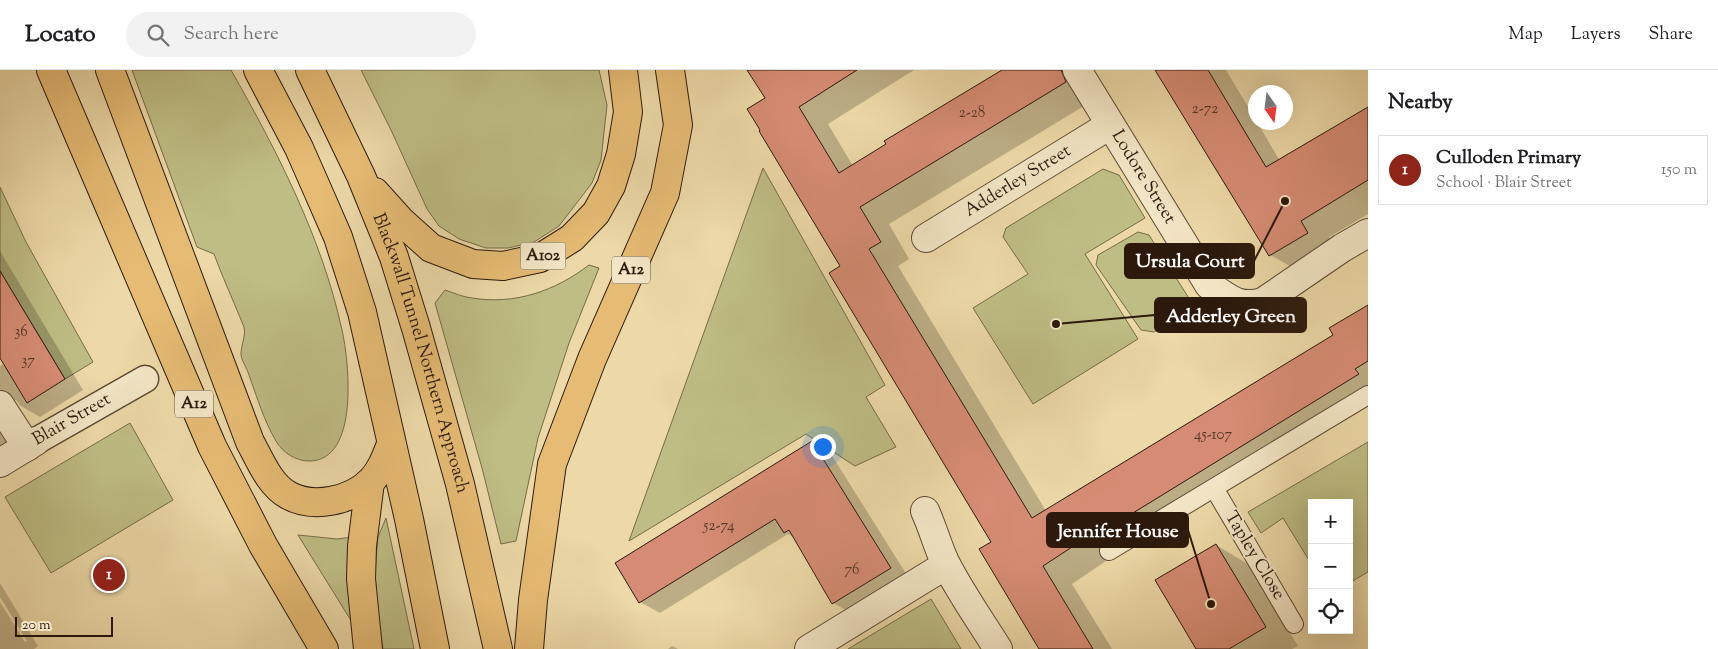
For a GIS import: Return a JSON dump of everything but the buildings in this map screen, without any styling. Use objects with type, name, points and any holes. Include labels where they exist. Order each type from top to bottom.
[{"type":"highway","name":"A12","points":[[51,70],[212,446],[263,545],[324,649]]},
{"type":"highway","points":[[110,70],[250,442],[269,477],[288,495],[313,503],[338,500],[355,493],[370,482],[382,465],[391,444]]},
{"type":"highway","points":[[258,70],[299,148],[338,237],[362,312],[409,519],[435,649]]},
{"type":"highway","name":"Blackwall Tunnel Northern Approach","points":[[310,70],[361,176],[394,257],[460,484],[498,649]]},
{"type":"highway","name":"A102","points":[[361,176],[402,222],[431,248],[472,264],[503,266],[540,258],[572,238],[596,213],[611,186],[621,154],[628,112],[623,70]]},
{"type":"highway","name":"A12","points":[[529,649],[533,600],[552,464],[592,358],[665,193],[678,124],[670,70]]},
{"type":"highway","points":[[368,649],[360,579],[370,482]]},
{"type":"street","name":"Lodore Street","points":[[1077,70],[1209,285],[1234,303],[1252,305],[1263,302],[1342,248],[1368,233]]},
{"type":"street","name":"Adderley Street","points":[[926,238],[1110,125]]},
{"type":"street","name":"Blair Street","points":[[0,463],[145,379]]},
{"type":"street","points":[[0,405],[31,444]]},
{"type":"street","points":[[925,511],[946,564],[998,649]]},
{"type":"street","points":[[809,649],[946,564]]},
{"type":"lane","points":[[1109,551],[1368,395]]},
{"type":"lane","name":"Tapley Close","points":[[1214,488],[1294,624]]},
{"type":"shaded area","points":[[132,70],[231,70],[281,164],[323,262],[345,345],[348,385],[344,428],[337,445],[325,457],[304,461],[286,453],[276,441],[264,417],[241,356],[244,327],[214,254],[197,247]]},
{"type":"shaded area","points":[[361,70],[599,70],[607,105],[601,160],[592,183],[559,226],[534,242],[508,248],[486,248],[459,239],[439,226],[427,209]]},
{"type":"shaded area","points":[[763,168],[885,385],[866,397],[896,447],[855,466],[806,434],[629,541]]},
{"type":"shaded area","points":[[1103,169],[1119,175],[1145,218],[1085,254],[1138,339],[1033,404],[973,308],[1028,274],[1003,237],[1006,228]]},
{"type":"shaded area","points":[[0,187],[26,242],[93,362],[65,379],[0,271]]},
{"type":"shaded area","points":[[1138,232],[1149,235],[1190,300],[1186,313],[1154,332],[1141,330],[1096,265],[1098,255]]},
{"type":"shaded area","points":[[589,265],[599,268],[569,343],[538,438],[516,541],[501,544],[482,468],[435,303],[445,290],[465,297],[488,300],[534,294],[562,282]]},
{"type":"shaded area","points":[[130,423],[173,500],[51,573],[5,497]]},
{"type":"shaded area","points":[[1368,442],[1368,572],[1353,581],[1353,499],[1308,499],[1308,559],[1283,518],[1261,533],[1248,512]]},
{"type":"shaded area","points":[[386,518],[414,649],[383,649],[377,607],[375,572],[378,537]]},
{"type":"shaded area","points":[[298,535],[337,539],[352,537],[355,627]]},
{"type":"shaded area","points":[[931,599],[961,649],[848,649]]},
{"type":"place","name":"Ursula Court","points":[[1285,201]]},
{"type":"place","name":"Adderley Green","points":[[1056,324]]},
{"type":"place","name":"Culloden Primary","points":[[109,575]]},
{"type":"place","name":"Jennifer House","points":[[1211,604]]}]
